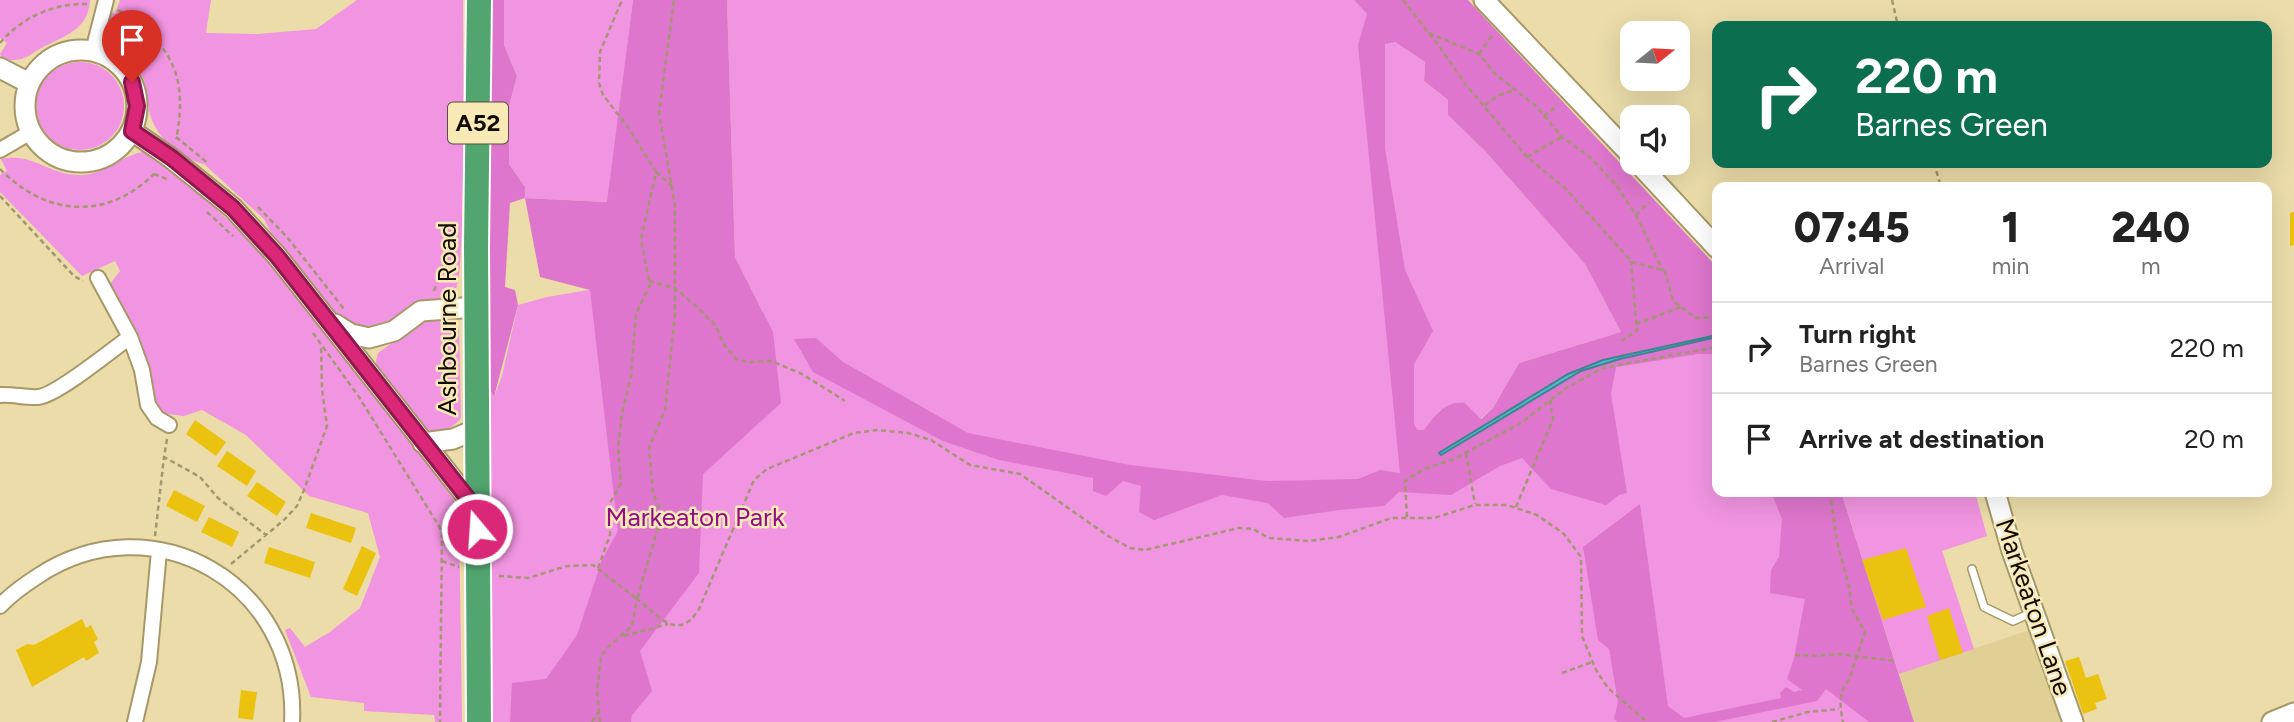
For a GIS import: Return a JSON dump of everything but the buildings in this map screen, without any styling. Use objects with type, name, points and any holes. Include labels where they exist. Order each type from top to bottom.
[{"type":"highway","name":"Ashbourne Road","points":[[479,0],[479,722]]},
{"type":"street","points":[[1484,0],[1620,143]]},
{"type":"street","points":[[93,51],[105,3]]},
{"type":"street","points":[[68,51],[93,51],[116,62],[132,82],[137,106],[132,131],[117,150],[94,161],[82,163],[58,158],[47,151],[31,132],[24,108],[29,83],[44,63],[55,55],[68,51]]},
{"type":"street","points":[[0,68],[29,83]]},
{"type":"street","points":[[132,131],[172,158],[233,208],[277,256],[477,510]]},
{"type":"street","points":[[0,150],[31,132]]},
{"type":"street","points":[[1648,175],[1712,243]]},
{"type":"street","points":[[98,278],[130,337],[142,370],[148,405],[157,418],[169,425]]},
{"type":"street","points":[[321,312],[351,334],[369,338],[394,331],[421,311],[477,307]]},
{"type":"street","points":[[0,395],[18,393],[40,397],[61,387],[130,337]]},
{"type":"street","points":[[424,443],[453,439],[477,429]]},
{"type":"street","name":"Markeaton Lane","points":[[1997,497],[2033,612],[2073,722]]},
{"type":"street","points":[[1,604],[45,572],[88,552],[129,546],[190,558],[221,574],[248,598],[271,626],[289,682],[292,722]]},
{"type":"street","points":[[135,722],[149,662],[156,550]]},
{"type":"street","points":[[2272,722],[2294,713]]},
{"type":"lane","points":[[1972,569],[1984,607],[2013,621],[2033,612]]},
{"type":"path","points":[[622,0],[600,52],[599,83],[603,94],[656,172],[672,186]]},
{"type":"path","points":[[600,722],[597,691],[601,657],[632,625],[662,514],[653,493],[649,448],[664,410],[675,288],[672,186],[659,113],[674,0]]},
{"type":"path","points":[[1403,0],[1465,85],[1485,105],[1527,157],[1566,189],[1631,261],[1663,271]]},
{"type":"path","points":[[1892,0],[1897,21]]},
{"type":"path","points":[[0,43],[18,26],[46,10],[85,3],[105,3]]},
{"type":"path","points":[[1479,54],[1503,20]]},
{"type":"path","points":[[1426,32],[1479,54],[1495,74],[1536,106],[1562,137],[1590,157],[1616,185],[1636,215],[1665,271],[1673,301],[1696,318],[1712,317]]},
{"type":"path","points":[[1485,105],[1497,96],[1515,90]]},
{"type":"path","points":[[176,137],[209,164]]},
{"type":"path","points":[[1527,157],[1562,137]]},
{"type":"path","points":[[598,568],[610,535],[610,503],[621,483],[618,447],[622,413],[631,376],[636,314],[649,281],[642,239],[656,172]]},
{"type":"path","points":[[154,174],[171,183]]},
{"type":"path","points":[[0,196],[74,276],[81,281],[98,278]]},
{"type":"path","points":[[250,200],[279,227],[345,310]]},
{"type":"path","points":[[203,208],[241,244]]},
{"type":"path","points":[[426,298],[434,291],[455,239]]},
{"type":"path","points":[[1621,341],[1637,331],[1631,261]]},
{"type":"path","points":[[649,281],[675,288],[716,326],[723,342],[736,359],[747,362],[771,361],[802,374],[845,401]]},
{"type":"path","points":[[1636,324],[1682,307]]},
{"type":"path","points":[[312,332],[359,397],[442,531],[440,722]]},
{"type":"path","points":[[221,574],[297,506],[325,435],[327,416],[322,388],[321,345]]},
{"type":"path","points":[[1407,517],[1405,481],[1424,469],[1466,453],[1521,423],[1566,388],[1603,368],[1712,348]]},
{"type":"path","points":[[1516,507],[1553,419],[1550,400]]},
{"type":"path","points":[[156,550],[169,425]]},
{"type":"path","points":[[622,636],[669,624],[684,625],[699,609],[749,488],[759,474],[862,431],[891,431],[931,440],[970,466],[1020,474],[1108,536],[1137,550],[1239,528],[1253,529],[1269,538],[1325,539],[1385,519],[1434,518],[1475,505],[1516,507],[1554,524],[1579,554],[1583,571],[1581,636],[1592,662],[1608,688],[1647,722]]},
{"type":"path","points":[[1466,453],[1475,505]]},
{"type":"path","points":[[164,457],[200,477],[218,498],[265,535]]},
{"type":"path","points":[[1831,497],[1837,542],[1852,609],[1865,632],[1839,709],[1843,722]]},
{"type":"path","points":[[478,574],[528,578],[577,564],[593,565],[669,624]]},
{"type":"path","points":[[1795,655],[1856,656],[1894,661]]},
{"type":"path","points":[[1562,673],[1592,662]]},
{"type":"path","points":[[1772,722],[1823,709],[1839,709]]},
{"type":"path","points":[[592,722],[599,710]]},
{"type":"shaded area","points":[[2032,629],[2062,722],[1914,722],[1899,674]]},
{"type":"green space","points":[[0,0],[90,0],[86,17],[76,29],[26,57],[9,60],[2,58],[0,54],[7,43],[0,38]]},
{"type":"green space","points":[[120,0],[211,0],[206,33],[258,34],[316,29],[357,0],[463,0],[463,200],[456,288],[440,301],[371,331],[338,319],[272,235],[264,219],[204,164],[186,157],[169,145],[156,129],[141,73],[110,40],[107,33],[109,11],[115,14]]},
{"type":"green space","points":[[490,0],[504,0],[504,45],[517,76],[509,106],[509,164],[525,187],[525,198],[510,203],[505,287],[515,290],[518,305],[494,397],[489,388]]},
{"type":"green space","points":[[504,0],[633,0],[608,202],[525,198],[525,187],[509,164],[509,106],[517,76],[504,45]]},
{"type":"green space","name":"Markeaton Park","points":[[633,0],[727,0],[735,257],[773,332],[781,403],[703,474],[699,573],[640,651],[652,691],[632,715],[631,722],[510,722],[512,683],[546,679],[577,635],[602,560],[618,531],[590,290],[540,277],[525,198],[607,202]]},
{"type":"green space","name":"Markeaton Park","points":[[727,0],[1354,0],[1395,42],[1425,62],[1424,81],[1448,100],[1448,115],[1485,151],[1585,264],[1621,332],[1519,363],[1493,408],[1480,419],[1465,403],[1440,410],[1425,430],[1545,409],[1617,366],[1712,354],[1712,497],[1792,497],[1872,722],[487,722],[489,388],[494,397],[502,376],[518,305],[547,297],[618,285],[763,312],[735,257]]},
{"type":"green space","points":[[1354,0],[1468,0],[1620,163],[1620,175],[1631,175],[1712,262],[1712,354],[1616,367],[1611,394],[1627,493],[1619,495],[1606,505],[1551,489],[1522,458],[1500,466],[1451,495],[1399,492],[1384,506],[1284,518],[1268,503],[1222,495],[1154,520],[1139,512],[1141,486],[1123,481],[1106,496],[1093,491],[1093,478],[999,460],[943,441],[813,372],[794,339],[816,338],[843,362],[968,433],[1130,465],[1267,481],[1358,479],[1380,470],[1400,473],[1358,45],[1367,14]],"holes":[[[1395,42],[1425,62],[1424,81],[1448,100],[1448,115],[1485,151],[1585,264],[1621,332],[1519,363],[1493,408],[1481,419],[1465,403],[1451,404],[1441,410],[1424,430],[1417,430],[1414,423],[1414,364],[1433,331],[1405,270],[1385,148],[1385,44]]]},
{"type":"green space","points":[[80,62],[97,65],[111,75],[121,89],[124,106],[121,123],[111,137],[97,147],[80,150],[63,147],[49,137],[39,123],[36,106],[39,89],[49,75],[63,65]]},
{"type":"green space","points":[[142,152],[154,157],[185,181],[261,250],[437,473],[454,500],[459,518],[462,722],[435,722],[434,715],[364,711],[364,703],[311,697],[285,630],[290,628],[305,647],[330,632],[360,608],[380,557],[368,513],[309,496],[246,435],[202,410],[184,416],[160,413],[155,405],[147,359],[110,284],[120,271],[115,261],[82,276],[0,192],[0,175],[7,171],[1,159],[23,159],[60,172],[81,175],[98,172]]},
{"type":"green space","points":[[441,317],[452,320],[459,328],[461,418],[445,430],[424,431],[375,366],[378,353],[426,318]]},
{"type":"green space","points":[[1773,497],[1843,497],[1914,722],[1869,722],[1826,689],[1817,701],[1715,722],[1618,722],[1614,719],[1618,702],[1609,649],[1598,640],[1583,547],[1640,504],[1668,706],[1684,718],[1781,698],[1780,693],[1786,687],[1794,692],[1802,690],[1787,679],[1794,658],[1805,599],[1770,593],[1771,570],[1779,557],[1782,519]]},
{"type":"green space","points":[[1843,497],[1976,497],[1987,536],[1942,551],[1974,649],[1899,674]]},
{"type":"water","points":[[1712,336],[1581,371],[1441,455],[1439,453],[1568,374],[1603,360]]},
{"type":"route","points":[[132,82],[137,106],[132,131],[172,158],[233,208],[277,256],[477,510],[477,529]]}]
